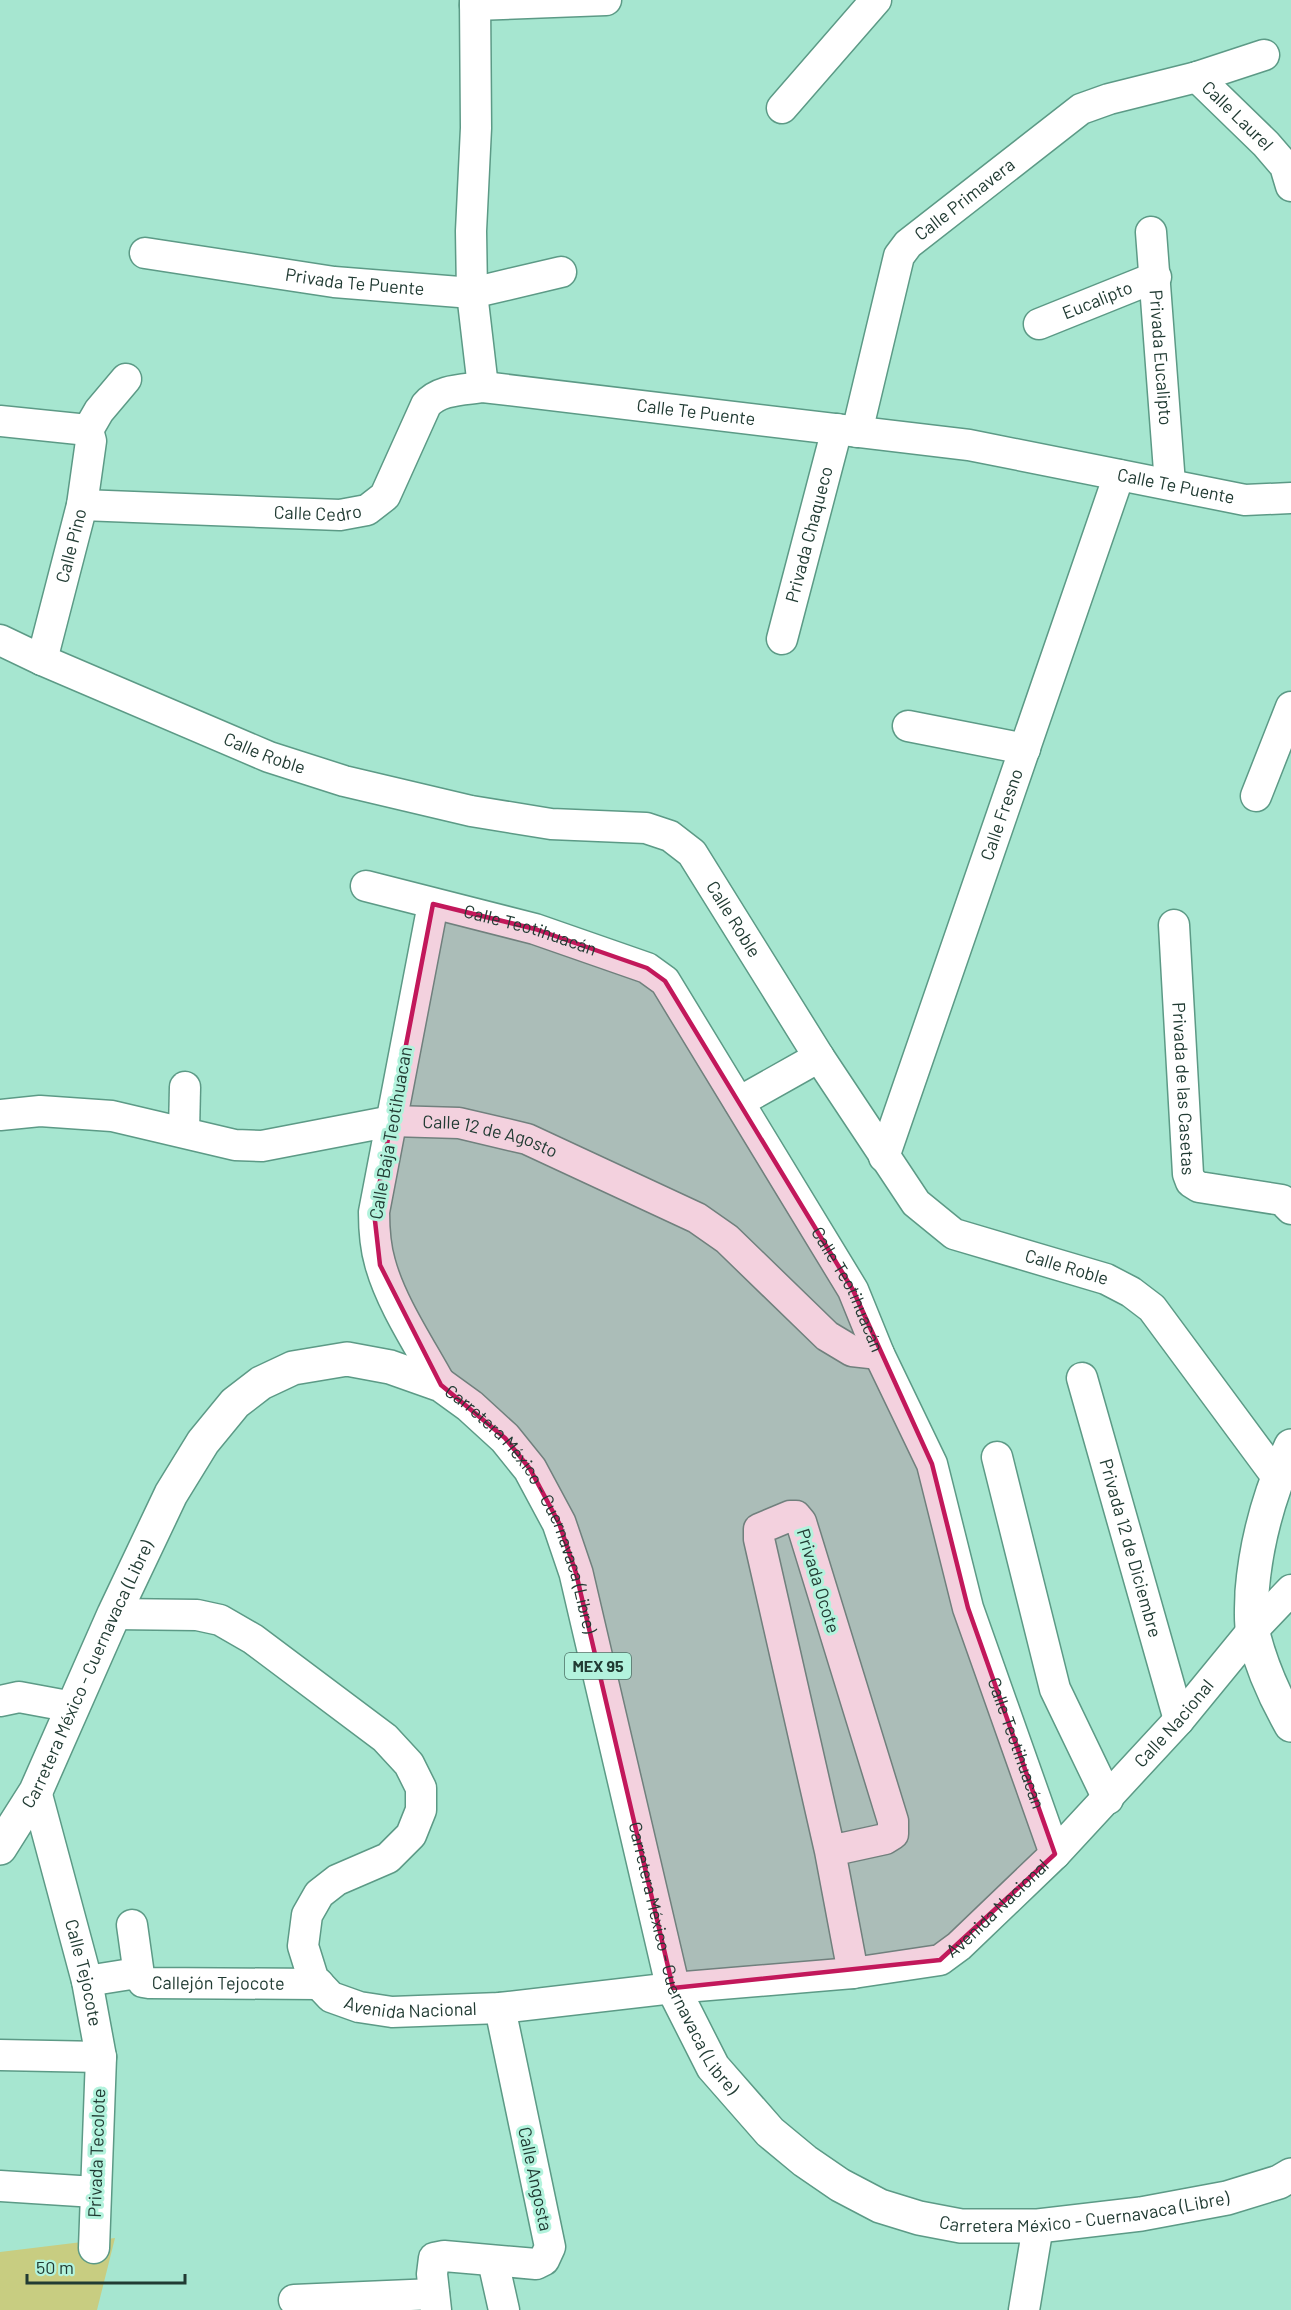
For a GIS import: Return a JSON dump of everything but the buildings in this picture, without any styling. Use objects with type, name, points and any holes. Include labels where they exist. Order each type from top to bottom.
[{"type":"main road","name":"Carretera México - Cuernavaca (Libre)","points":[[0,1848],[36,1791],[114,1614],[171,1494],[203,1442],[235,1403],[261,1383],[293,1368],[346,1359],[390,1367],[441,1385],[470,1406],[505,1438],[530,1469],[559,1523],[576,1573],[673,1988],[713,2067],[770,2132],[805,2161],[840,2185],[880,2206],[919,2218],[961,2226],[1038,2226],[1141,2214],[1227,2198],[1279,2182],[1291,2175]]},
{"type":"main road","points":[[1291,1446],[1277,1477],[1255,1561],[1251,1607],[1252,1631],[1275,1697],[1291,1725]]},
{"type":"street","points":[[483,387],[472,293],[471,231],[476,128],[475,3],[606,0]]},
{"type":"street","points":[[782,108],[876,0]]},
{"type":"street","name":"Calle Primavera","points":[[847,430],[902,249],[1081,109],[1109,99],[1197,77],[1264,55]]},
{"type":"street","name":"Calle Laurel","points":[[1197,77],[1286,166],[1291,186]]},
{"type":"street","name":"Privada Eucalipto","points":[[1151,232],[1170,484]]},
{"type":"street","name":"Privada Te Puente","points":[[146,253],[333,282],[472,293],[561,272]]},
{"type":"street","name":"Eucalipto","points":[[1039,324],[1156,277]]},
{"type":"street","points":[[0,421],[88,430],[99,411],[126,379]]},
{"type":"street","name":"Calle Te Puente","points":[[483,387],[969,445],[1245,500],[1291,498]]},
{"type":"street","name":"Calle Cedro","points":[[82,505],[340,515],[367,510],[385,496],[426,405],[431,399],[438,394],[483,387]]},
{"type":"street","name":"Calle Pino","points":[[42,660],[82,505],[90,441],[88,430]]},
{"type":"street","name":"Privada Chaqueco","points":[[782,639],[847,430]]},
{"type":"street","name":"Calle Fresno","points":[[884,1157],[1119,475]]},
{"type":"street","name":"Calle Roble","points":[[0,640],[269,757],[344,781],[483,813],[551,824],[646,828],[670,836],[692,853],[819,1057],[916,1203],[954,1234],[1106,1279],[1131,1292],[1152,1308],[1277,1477]]},
{"type":"street","points":[[1256,796],[1291,707]]},
{"type":"street","points":[[908,726],[1025,749]]},
{"type":"street","name":"Calle Teotihuacán","points":[[366,886],[535,929],[647,968],[665,981],[853,1290],[879,1354],[932,1464],[968,1608],[1055,1854]]},
{"type":"street","name":"Calle Baja Teotihuacan","points":[[433,904],[374,1212],[374,1237],[380,1265],[402,1314],[441,1385]]},
{"type":"street","name":"Privada de las Casetas","points":[[1174,925],[1188,1174],[1191,1182],[1199,1187],[1282,1200],[1291,1209]]},
{"type":"street","points":[[739,1102],[819,1057]]},
{"type":"street","points":[[184,1132],[185,1087]]},
{"type":"street","name":"Calle 12 de Agosto","points":[[0,1115],[40,1111],[112,1116],[235,1145],[262,1146],[392,1121],[459,1123],[527,1138],[697,1218],[727,1239],[827,1336],[852,1351],[879,1354]]},
{"type":"street","name":"Privada 12 de Diciembre","points":[[1082,1378],[1179,1720]]},
{"type":"street","points":[[997,1456],[1054,1689],[1108,1799]]},
{"type":"street","name":"Privada Ocote","points":[[830,1851],[885,1839],[892,1834],[893,1821],[801,1522],[796,1516],[790,1516],[759,1529],[759,1539],[830,1851],[853,1973]]},
{"type":"street","name":"Calle Nacional","points":[[1055,1854],[1179,1720],[1252,1631],[1291,1590]]},
{"type":"street","name":"Avenida Nacional","points":[[114,1614],[197,1615],[220,1620],[253,1639],[376,1731],[409,1764],[421,1788],[421,1810],[411,1835],[388,1858],[337,1880],[319,1894],[308,1915],[303,1946],[313,1978],[331,1997],[359,2007],[392,2012],[500,2008],[673,1988],[853,1973],[940,1960],[960,1946],[1055,1854]]},
{"type":"street","points":[[0,1701],[19,1697],[73,1707]]},
{"type":"street","name":"Calle Tejocote","points":[[36,1791],[87,1981],[100,2057]]},
{"type":"street","points":[[132,1924],[139,1975]]},
{"type":"street","name":"Callejón Tejocote","points":[[87,1981],[131,1974],[139,1975],[143,1982],[149,1983],[319,1984]]},
{"type":"street","name":"Calle Angosta","points":[[435,2302],[432,2274],[434,2258],[444,2256],[536,2264],[544,2260],[549,2247],[500,2008]]},
{"type":"street","points":[[0,2055],[100,2057]]},
{"type":"street","name":"Privada Tecolote","points":[[94,2248],[100,2057]]},
{"type":"street","points":[[0,2187],[94,2192]]},
{"type":"street","points":[[1024,2310],[1038,2226]]},
{"type":"street","points":[[493,2261],[504,2310]]},
{"type":"street","points":[[294,2300],[435,2302]]},
{"type":"highlighted area","points":[[433,904],[535,929],[647,968],[665,981],[853,1290],[932,1464],[968,1608],[1055,1854],[940,1960],[673,1988],[576,1573],[559,1523],[530,1469],[505,1438],[441,1385],[380,1265],[374,1212]]},
{"type":"green space","points":[[115,2238],[97,2310],[0,2310],[0,2252]]}]
